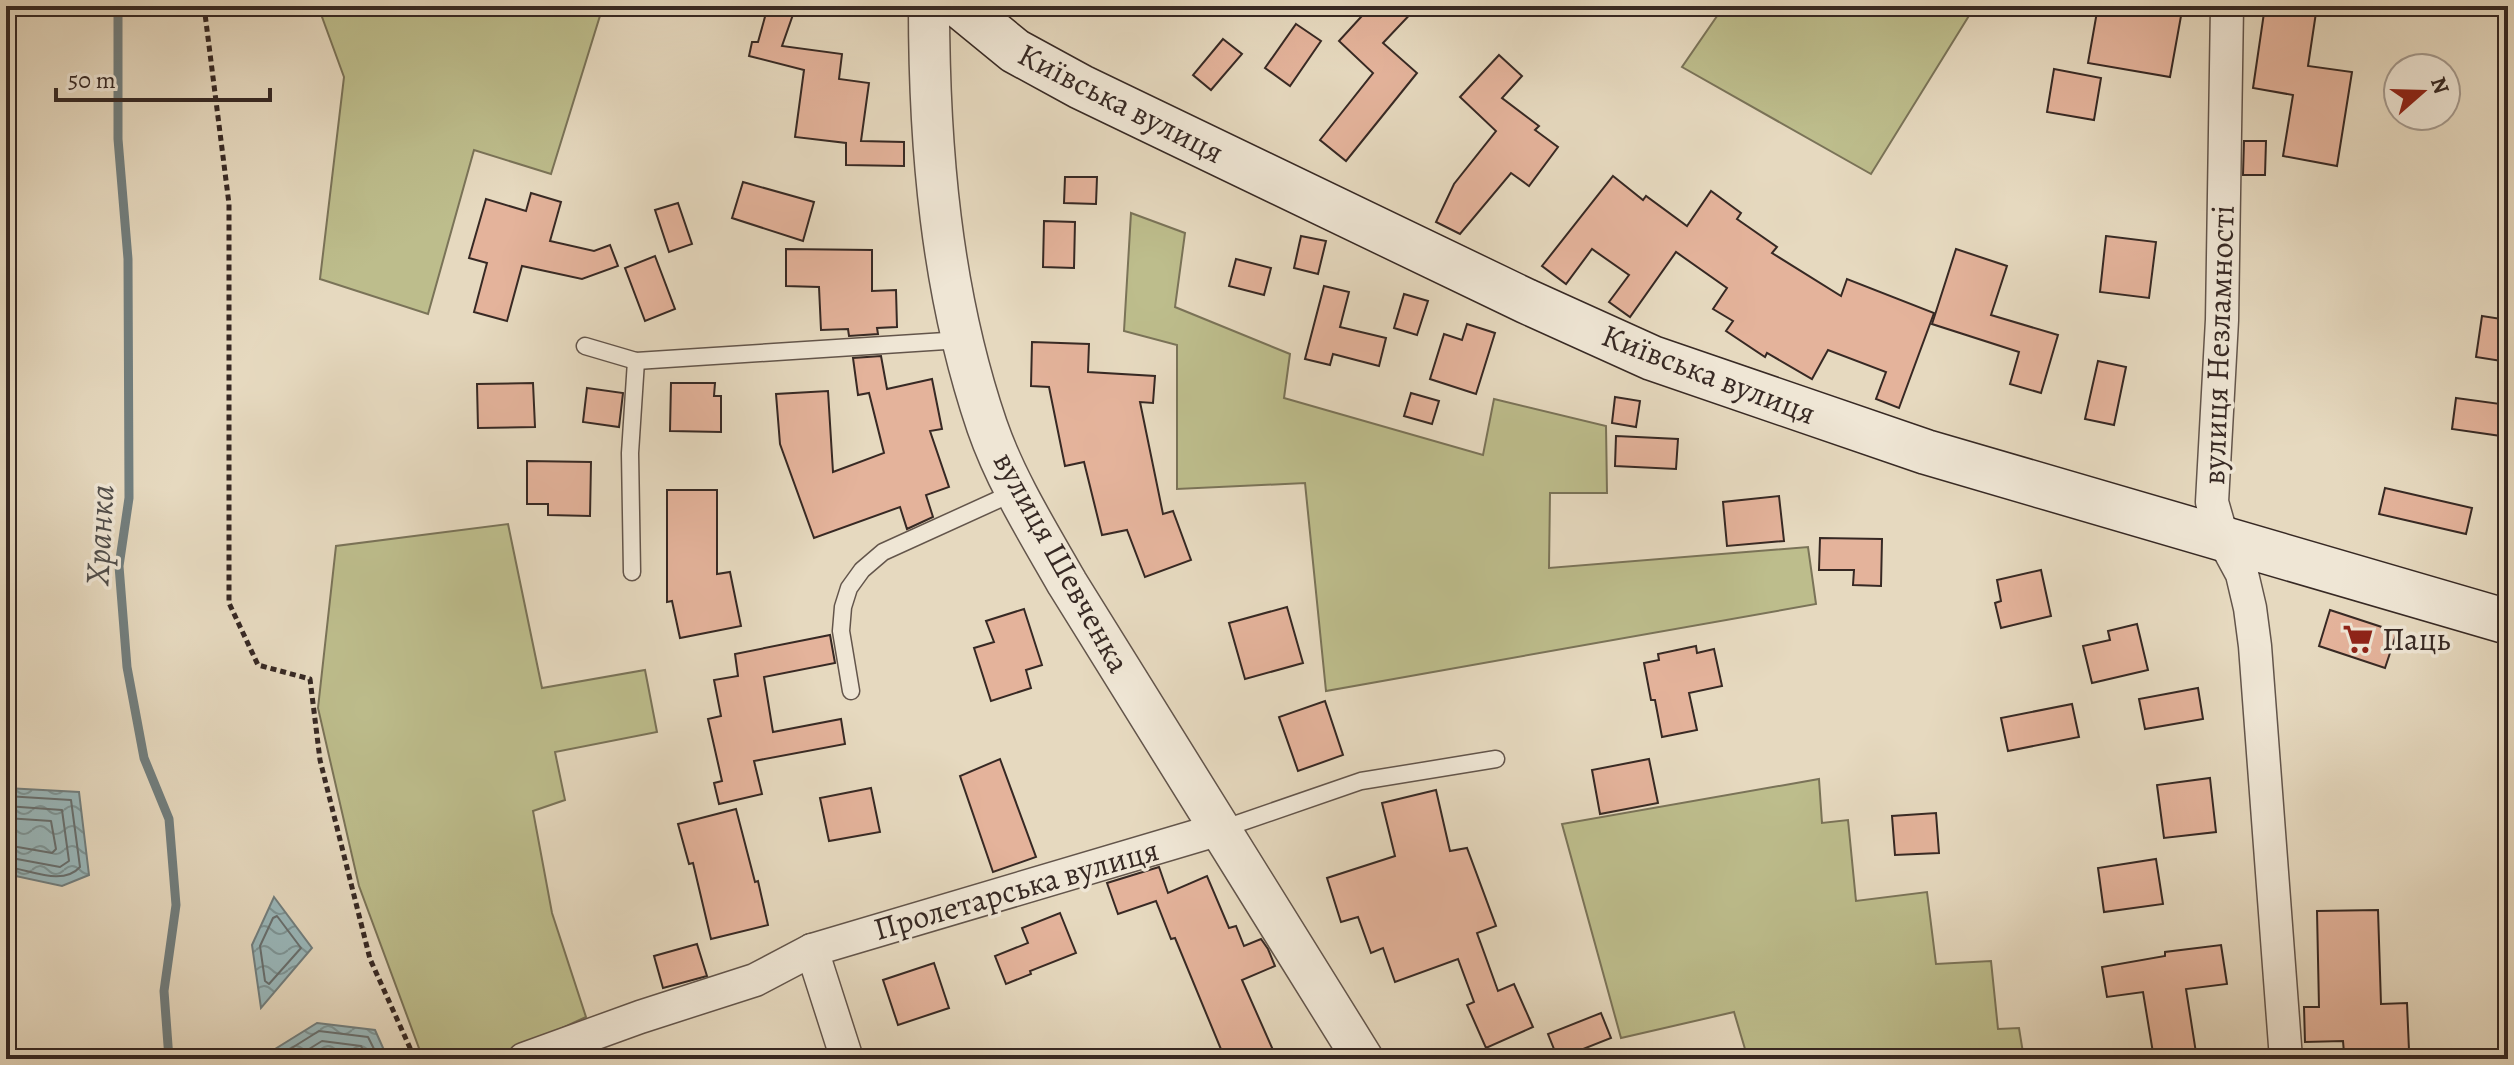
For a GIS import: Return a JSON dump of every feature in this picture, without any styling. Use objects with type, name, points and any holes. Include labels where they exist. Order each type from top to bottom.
[{"type":"main road","name":"Київська вулиця","points":[[960,6],[1015,51],[1081,87],[1652,358],[1926,452],[2508,622]]},
{"type":"street","name":"вулиця Шевченка","points":[[929,6],[932,152],[948,270],[963,340],[988,428],[1016,491],[1067,583],[1363,1059]]},
{"type":"street","name":"вулиця Незламності","points":[[2227,6],[2222,320],[2212,502],[2222,537],[2242,574],[2250,608],[2286,1059]]},
{"type":"street","name":"Пролетарська вулиця","points":[[524,1059],[755,980],[812,950],[1220,829]]},
{"type":"street","points":[[812,950],[847,1059]]},
{"type":"lane","points":[[585,346],[636,361],[963,340]]},
{"type":"lane","points":[[632,572],[630,453],[636,361]]},
{"type":"lane","points":[[851,691],[841,631],[842,619],[849,588],[862,570],[883,552],[1016,491]]},
{"type":"lane","points":[[1220,829],[1361,781],[1496,759]]},
{"type":"path","points":[[204,6],[229,204],[229,603],[258,665],[310,679],[320,760],[370,959],[415,1059]]},
{"type":"green space","points":[[318,6],[603,6],[551,174],[474,150],[428,314],[320,279],[344,77]]},
{"type":"green space","points":[[1724,6],[1975,6],[1871,174],[1682,67]]},
{"type":"green space","points":[[1131,213],[1185,233],[1175,307],[1290,354],[1284,398],[1483,455],[1494,399],[1606,426],[1607,493],[1550,493],[1549,568],[1808,547],[1816,604],[1326,691],[1305,483],[1177,489],[1177,345],[1124,331]]},
{"type":"green space","points":[[508,524],[542,688],[645,670],[657,732],[555,752],[565,800],[533,811],[552,913],[586,1017],[495,1059],[423,1059],[359,886],[318,708],[336,546]]},
{"type":"green space","points":[[1819,779],[1822,823],[1848,820],[1856,901],[1927,892],[1936,964],[1991,961],[1998,1029],[2019,1028],[2024,1059],[1748,1059],[1734,1012],[1621,1038],[1562,824]]},
{"type":"water","points":[[6,788],[79,792],[89,875],[62,886],[6,874]]},
{"type":"water","points":[[274,897],[312,948],[261,1008],[252,945]]},
{"type":"water","points":[[317,1023],[375,1030],[388,1059],[259,1059]]},
{"type":"building","points":[[768,6],[796,6],[782,46],[842,54],[839,79],[869,83],[861,141],[904,142],[904,166],[846,165],[846,143],[795,137],[804,70],[749,56],[752,42],[758,42]]},
{"type":"building","points":[[1371,6],[1418,6],[1383,43],[1417,73],[1346,161],[1320,140],[1373,73],[1339,41]]},
{"type":"building","points":[[2098,6],[2126,6],[2181,16],[2170,77],[2088,63]]},
{"type":"building","points":[[2265,6],[2317,6],[2308,66],[2352,72],[2337,166],[2283,156],[2293,95],[2253,88]]},
{"type":"building","points":[[1296,24],[1321,41],[1290,86],[1265,68]]},
{"type":"building","points":[[1223,39],[1242,54],[1211,90],[1193,75]]},
{"type":"building","points":[[1499,55],[1522,76],[1502,98],[1539,126],[1535,130],[1558,147],[1529,186],[1511,173],[1460,234],[1436,222],[1454,184],[1496,131],[1460,97]]},
{"type":"building","points":[[2054,69],[2101,78],[2094,120],[2047,112]]},
{"type":"building","points":[[2244,141],[2266,141],[2265,175],[2243,175]]},
{"type":"building","points":[[1613,176],[1643,200],[1646,196],[1687,226],[1711,191],[1741,213],[1737,219],[1777,247],[1772,253],[1841,296],[1847,279],[1934,313],[1899,408],[1876,399],[1886,372],[1828,350],[1812,379],[1767,353],[1765,357],[1726,331],[1733,321],[1713,309],[1727,288],[1676,252],[1630,317],[1609,302],[1629,275],[1592,249],[1566,284],[1542,266]]},
{"type":"building","points":[[1065,177],[1097,177],[1096,204],[1064,203]]},
{"type":"building","points":[[743,182],[814,202],[803,241],[732,218]]},
{"type":"building","points":[[531,193],[561,202],[550,241],[594,251],[610,245],[618,266],[582,279],[522,266],[507,321],[474,312],[487,263],[469,258],[486,199],[526,211]]},
{"type":"building","points":[[678,203],[692,244],[669,252],[655,210]]},
{"type":"building","points":[[1044,221],[1075,222],[1074,268],[1043,267]]},
{"type":"building","points":[[1301,236],[1326,241],[1318,274],[1294,268]]},
{"type":"building","points":[[2106,236],[2156,242],[2149,298],[2100,292]]},
{"type":"building","points":[[786,249],[872,250],[872,291],[896,290],[897,327],[877,328],[878,334],[849,336],[848,329],[821,330],[819,287],[786,286]]},
{"type":"building","points":[[1956,249],[2007,266],[1991,315],[2058,335],[2041,393],[2010,384],[2019,352],[1932,324]]},
{"type":"building","points":[[655,256],[675,309],[645,321],[625,268]]},
{"type":"building","points":[[1236,259],[1271,268],[1264,295],[1229,286]]},
{"type":"building","points":[[1324,286],[1349,292],[1340,327],[1386,338],[1379,366],[1333,354],[1330,365],[1305,359]]},
{"type":"building","points":[[1404,294],[1428,301],[1417,335],[1394,328]]},
{"type":"building","points":[[2482,316],[2508,320],[2508,362],[2476,357]]},
{"type":"building","points":[[1467,324],[1495,333],[1476,394],[1430,379],[1444,334],[1462,340]]},
{"type":"building","points":[[1032,342],[1089,344],[1088,372],[1155,376],[1153,403],[1140,402],[1163,514],[1173,511],[1191,560],[1145,577],[1127,530],[1102,535],[1084,462],[1065,466],[1049,387],[1031,386]]},
{"type":"building","points":[[881,356],[887,389],[932,379],[942,429],[930,431],[949,487],[926,495],[933,517],[907,529],[900,507],[814,538],[780,444],[776,394],[828,391],[833,472],[884,453],[869,393],[858,395],[853,358]]},
{"type":"building","points":[[2098,361],[2126,367],[2114,425],[2085,419]]},
{"type":"building","points":[[533,383],[535,427],[478,428],[477,384]]},
{"type":"building","points":[[671,383],[715,383],[714,396],[721,396],[721,432],[670,431]]},
{"type":"building","points":[[587,388],[623,393],[619,427],[583,422]]},
{"type":"building","points":[[1411,393],[1439,401],[1432,424],[1404,416]]},
{"type":"building","points":[[1615,397],[1640,401],[1636,427],[1612,423]]},
{"type":"building","points":[[2456,398],[2508,405],[2508,437],[2452,429]]},
{"type":"building","points":[[1616,436],[1678,439],[1676,469],[1615,466]]},
{"type":"building","points":[[527,461],[591,462],[590,516],[548,515],[548,504],[527,504]]},
{"type":"building","points":[[2385,488],[2472,508],[2466,534],[2379,514]]},
{"type":"building","points":[[667,490],[717,490],[717,574],[730,572],[741,626],[680,638],[672,601],[667,602]]},
{"type":"building","points":[[1779,496],[1784,541],[1727,546],[1723,502]]},
{"type":"building","points":[[1820,538],[1882,539],[1881,586],[1853,585],[1854,570],[1819,570]]},
{"type":"building","points":[[2041,570],[2051,616],[2001,628],[1995,603],[2001,601],[1997,580]]},
{"type":"building","points":[[1287,607],[1303,663],[1245,679],[1229,623]]},
{"type":"building","points":[[1024,609],[1042,665],[1026,670],[1031,688],[991,701],[974,648],[994,642],[986,621]]},
{"type":"building","name":"Паць","points":[[2330,610],[2397,632],[2385,668],[2319,646]]},
{"type":"building","points":[[2137,624],[2148,670],[2092,683],[2083,646],[2110,640],[2108,631]]},
{"type":"building","points":[[830,635],[835,663],[764,677],[773,732],[841,719],[845,744],[754,761],[762,794],[719,804],[714,783],[722,781],[708,719],[721,716],[714,680],[738,676],[735,654]]},
{"type":"building","points":[[1696,646],[1697,653],[1714,649],[1722,686],[1689,693],[1697,730],[1662,737],[1644,663],[1659,660],[1658,654]]},
{"type":"building","points":[[2198,688],[2203,719],[2145,729],[2139,699]]},
{"type":"building","points":[[1325,701],[1343,755],[1298,771],[1279,717]]},
{"type":"building","points":[[2072,704],[2079,737],[2008,751],[2001,718]]},
{"type":"building","points":[[1000,759],[1036,857],[993,872],[960,776]]},
{"type":"building","points":[[1649,759],[1658,803],[1600,814],[1592,770]]},
{"type":"building","points":[[2210,778],[2216,832],[2164,838],[2157,785]]},
{"type":"building","points":[[871,788],[880,832],[829,841],[820,798]]},
{"type":"building","points":[[1436,790],[1450,851],[1467,848],[1496,926],[1477,933],[1498,991],[1514,984],[1533,1027],[1486,1048],[1467,1005],[1474,1002],[1458,959],[1395,982],[1383,948],[1371,953],[1358,917],[1341,922],[1327,878],[1395,856],[1382,803]]},
{"type":"building","points":[[736,809],[768,925],[711,939],[693,863],[689,864],[678,824]]},
{"type":"building","points":[[1936,813],[1939,853],[1895,855],[1892,816]]},
{"type":"building","points":[[2156,859],[2163,904],[2104,912],[2098,868]]},
{"type":"building","points":[[1159,867],[1168,893],[1207,876],[1229,928],[1236,926],[1244,946],[1261,939],[1268,949],[1275,966],[1242,980],[1277,1059],[1225,1059],[1175,938],[1171,939],[1156,901],[1118,914],[1107,883]]},
{"type":"building","points":[[2378,910],[2381,1004],[2407,1003],[2409,1050],[2344,1053],[2343,1041],[2305,1042],[2304,1007],[2319,1007],[2317,911]]},
{"type":"building","points":[[1060,913],[1076,953],[1006,984],[995,956],[1028,943],[1022,928]]},
{"type":"building","points":[[697,944],[707,976],[663,988],[654,956]]},
{"type":"building","points":[[2221,945],[2227,984],[2186,989],[2197,1059],[2154,1059],[2143,992],[2107,997],[2102,967],[2165,956],[2165,952]]},
{"type":"building","points":[[934,963],[949,1008],[898,1025],[883,980]]},
{"type":"building","points":[[1601,1013],[1611,1038],[1558,1059],[1548,1034]]},
{"type":"waterway","name":"Хранка","points":[[118,6],[118,139],[128,259],[129,498],[119,566],[127,667],[144,758],[169,819],[176,905],[164,991],[169,1059]]},
{"type":"place","name":"Паць","points":[[2358,639]]}]
